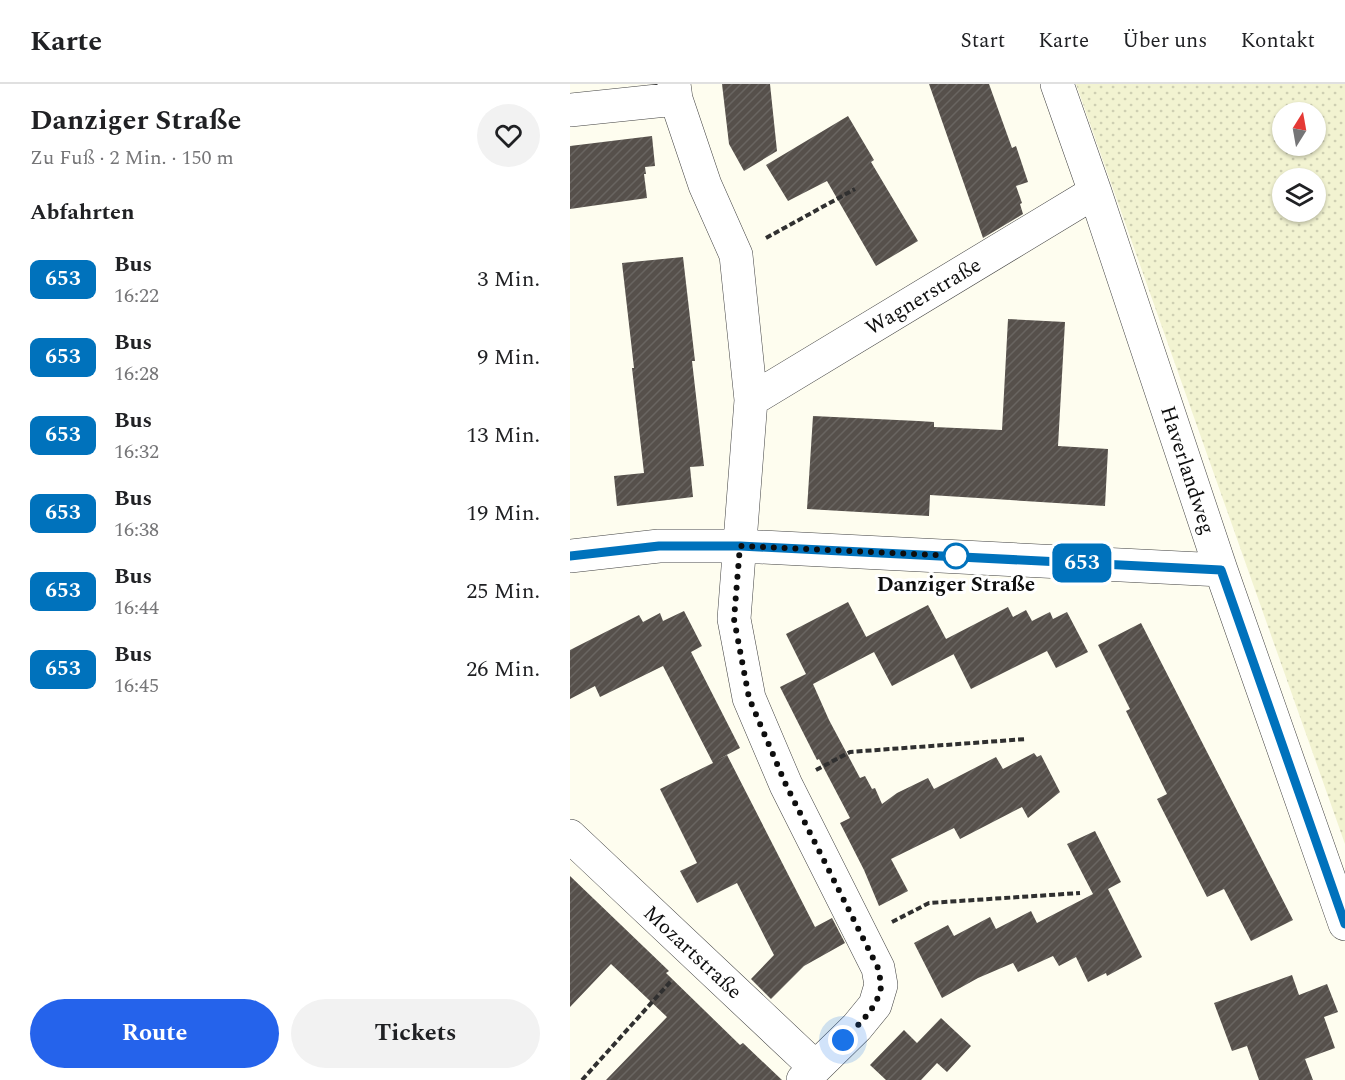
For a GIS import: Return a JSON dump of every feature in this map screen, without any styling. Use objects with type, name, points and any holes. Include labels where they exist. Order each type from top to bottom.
[{"type":"street","name":"Haverlandweg","points":[[1057,84],[1221,570],[1345,924]]},
{"type":"street","points":[[570,111],[675,92],[705,185],[736,255],[751,400],[734,619],[749,698],[786,785],[878,968],[881,985],[875,1005],[857,1027],[809,1074]]},
{"type":"street","name":"Wagnerstraße","points":[[751,400],[1095,192]]},
{"type":"street","points":[[570,556],[659,546],[740,546],[1221,570]]},
{"type":"street","name":"Mozartstraße","points":[[570,836],[696,954],[809,1074]]},
{"type":"path","points":[[736,255],[855,189]]},
{"type":"path","points":[[786,785],[850,752],[1026,740]]},
{"type":"path","points":[[862,937],[929,903],[1080,893]]},
{"type":"path","points":[[582,1080],[696,954]]},
{"type":"green space","points":[[1076,84],[1345,84],[1345,844]]},
{"type":"building","points":[[722,84],[770,84],[777,151],[744,171],[729,144]]},
{"type":"building","points":[[929,84],[989,84],[1012,148],[1016,146],[1028,182],[1016,186],[1023,214],[983,238]]},
{"type":"building","points":[[848,116],[874,160],[871,162],[918,241],[876,266],[827,181],[788,201],[766,165]]},
{"type":"building","points":[[652,136],[655,166],[645,167],[647,198],[570,209],[570,146]]},
{"type":"building","points":[[683,257],[704,466],[690,467],[693,497],[617,506],[614,476],[644,473],[622,263]]},
{"type":"building","points":[[1008,319],[1065,322],[1058,446],[1108,449],[1105,506],[930,495],[929,516],[807,509],[813,416],[934,422],[934,427],[1002,430]]},
{"type":"building","points":[[848,602],[874,652],[813,684],[860,778],[865,776],[872,789],[875,788],[882,804],[897,793],[928,778],[934,789],[996,757],[1003,769],[1034,753],[1037,757],[1041,755],[1060,792],[1028,818],[1022,807],[960,839],[954,828],[891,859],[908,891],[879,906],[840,823],[850,818],[780,687],[806,674],[786,634]]},
{"type":"building","points":[[928,605],[954,654],[892,686],[866,637]]},
{"type":"building","points":[[1008,607],[1013,617],[1026,610],[1032,621],[1050,612],[1053,619],[1067,612],[1088,652],[1056,668],[1047,651],[971,689],[946,639]]},
{"type":"building","points":[[684,611],[702,646],[691,652],[740,748],[717,760],[727,755],[815,927],[832,918],[845,943],[804,966],[771,999],[751,979],[774,955],[737,883],[697,903],[680,871],[697,863],[660,789],[713,763],[663,666],[600,697],[595,686],[570,699],[570,650],[639,615],[643,622],[660,613],[663,621]]},
{"type":"building","points":[[1141,623],[1293,920],[1251,941],[1224,889],[1207,897],[1157,799],[1167,794],[1126,711],[1130,709],[1098,645]]},
{"type":"building","points":[[1095,831],[1121,882],[1108,889],[1142,957],[1107,976],[1106,973],[1088,982],[1076,957],[1059,966],[1053,956],[1018,972],[1013,963],[978,978],[942,998],[914,943],[948,925],[954,936],[990,917],[996,929],[1031,911],[1037,923],[1093,894],[1067,844]]},
{"type":"building","points":[[570,876],[669,971],[666,973],[740,1045],[743,1043],[782,1080],[606,1080],[667,1017],[611,964],[570,1007]]},
{"type":"building","points":[[1292,975],[1299,995],[1327,984],[1338,1012],[1324,1017],[1335,1048],[1305,1059],[1313,1080],[1259,1080],[1247,1046],[1232,1051],[1214,1003]]},
{"type":"building","points":[[941,1018],[971,1046],[947,1072],[937,1063],[921,1080],[886,1080],[870,1065],[904,1030],[917,1043]]},
{"type":"bus line","name":"653","points":[[570,556],[659,546],[740,546],[1221,570],[1345,924]]},
{"type":"place","name":"Danziger Straße","points":[[956,556]]},
{"type":"route","points":[[843,1040],[875,1005],[881,985],[878,968],[786,785],[749,698],[734,619],[740,546],[959,556],[956,556]]}]
